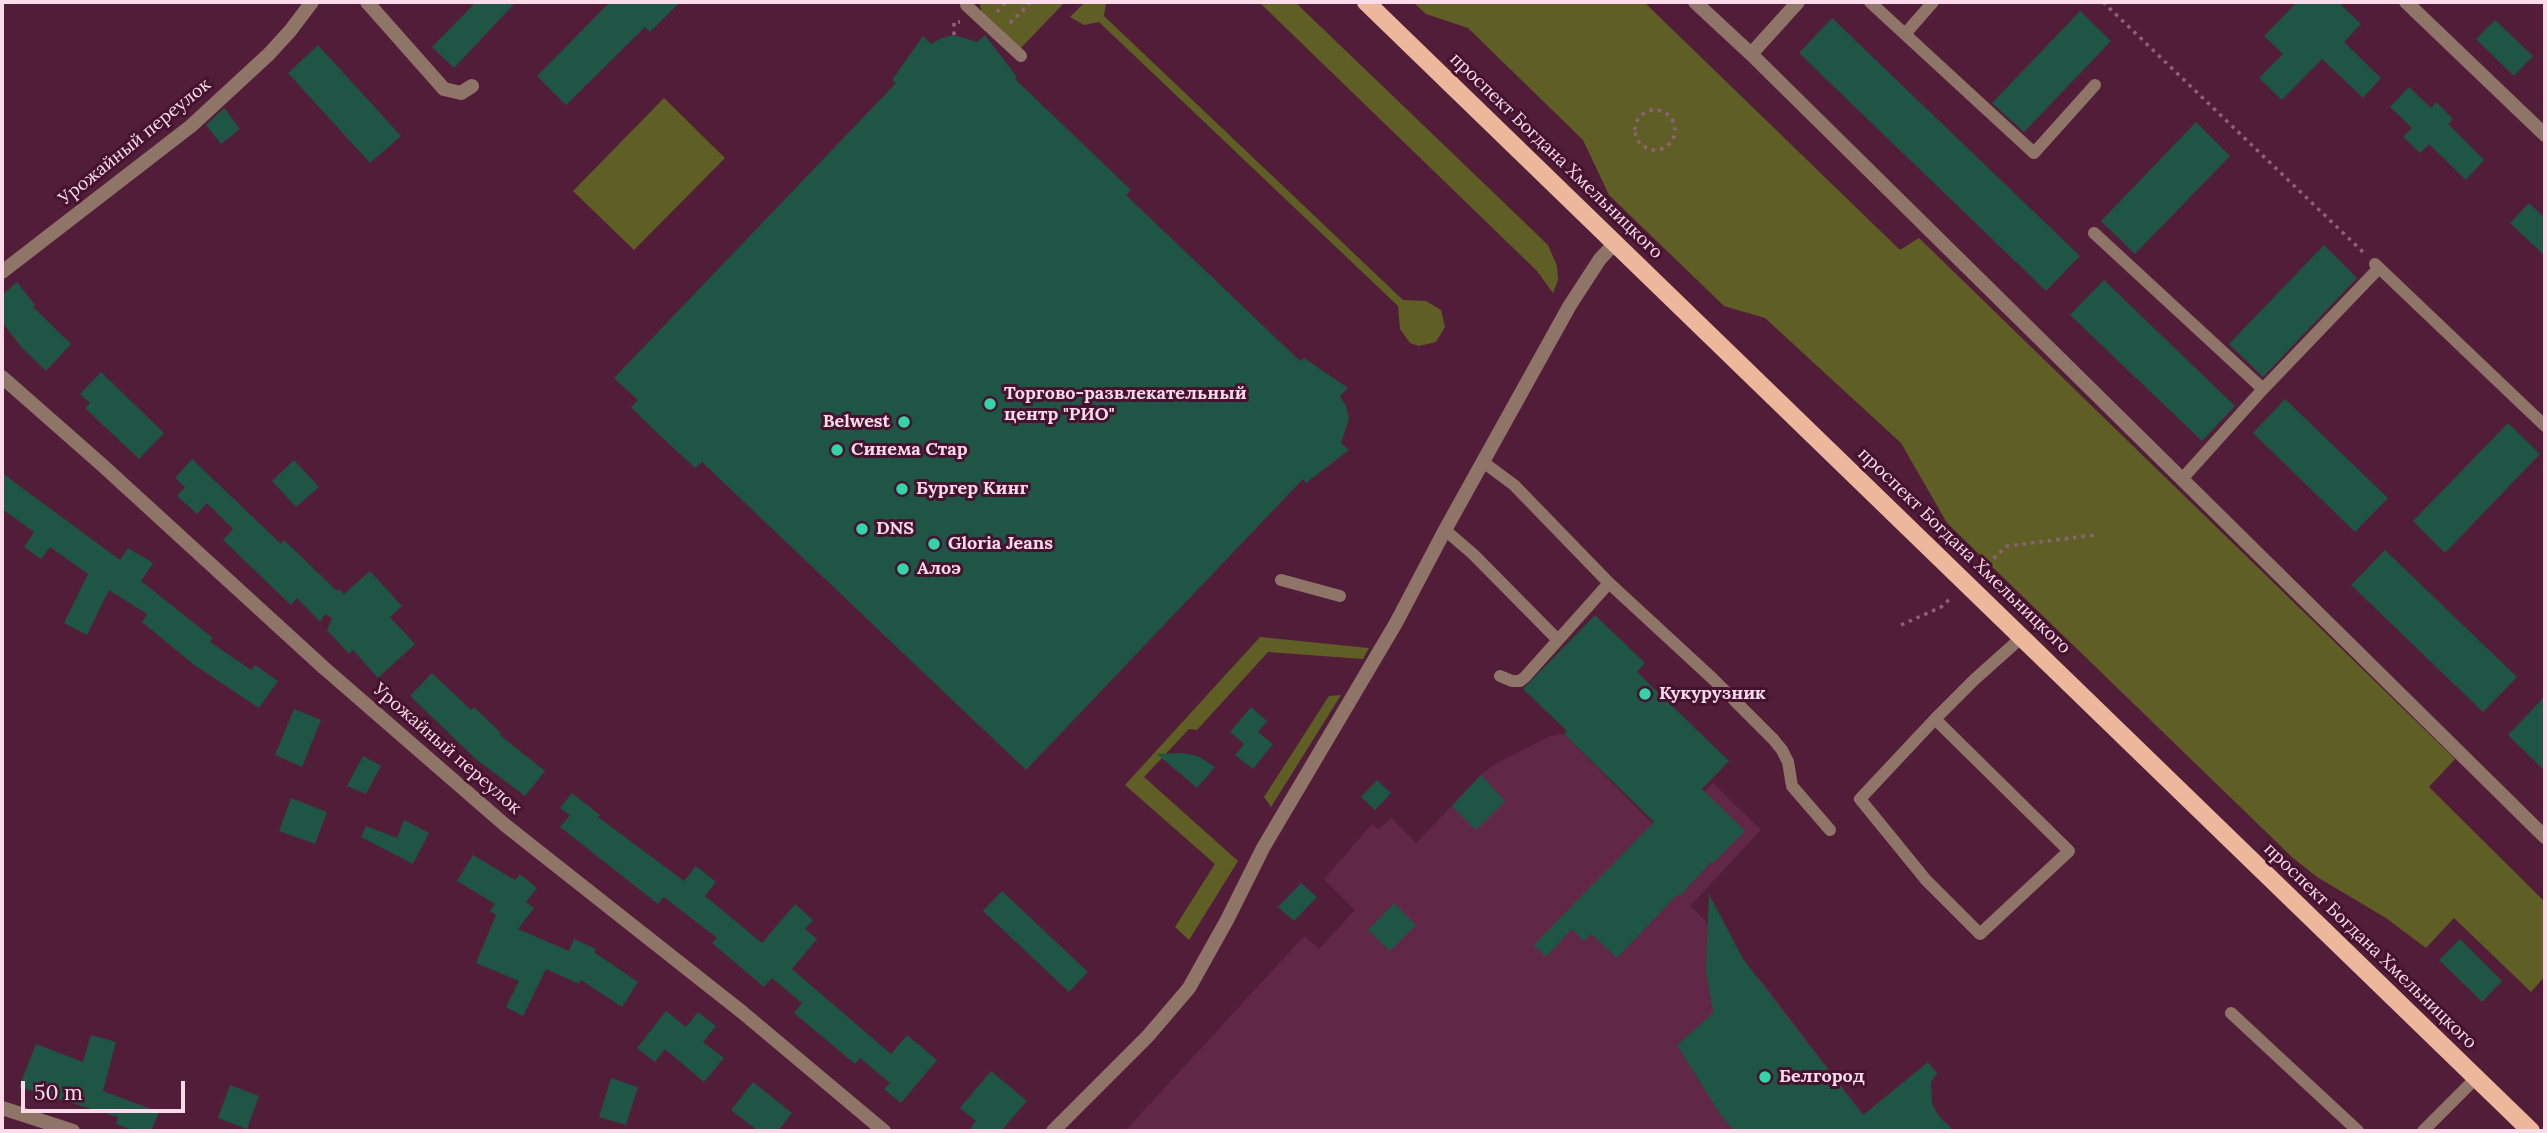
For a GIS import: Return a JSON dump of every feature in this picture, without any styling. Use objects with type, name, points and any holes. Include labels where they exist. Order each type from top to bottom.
[{"type":"main road","name":"проспект Богдана Хмельницкого","points":[[1366,2],[2531,1131]]},
{"type":"street","name":"Урожайный переулок","points":[[2,272],[191,126],[269,54],[312,2]]},
{"type":"street","points":[[368,2],[444,89],[461,93],[472,86]]},
{"type":"street","points":[[1695,2],[1751,54],[2545,837]]},
{"type":"street","points":[[1751,54],[1798,2]]},
{"type":"street","points":[[2406,2],[2545,135]]},
{"type":"street","points":[[1053,1131],[1148,1036],[1189,988],[1263,848],[1396,623],[1570,305],[1600,259],[1615,243]]},
{"type":"street","name":"Урожайный переулок","points":[[2,377],[323,667],[505,825],[741,1012],[884,1131]]},
{"type":"street","points":[[2,1108],[73,1131]]},
{"type":"lane","points":[[969,2],[966,5],[1021,56]]},
{"type":"lane","points":[[1870,2],[2034,153],[2095,85]]},
{"type":"lane","points":[[1905,34],[1933,2]]},
{"type":"lane","points":[[2094,233],[2263,389]]},
{"type":"lane","points":[[2182,479],[2377,266],[2545,426]]},
{"type":"lane","points":[[1483,462],[1514,485],[1609,583],[1703,669],[1773,739],[1788,762],[1792,786],[1830,830]]},
{"type":"lane","points":[[1445,530],[1473,554],[1558,640]]},
{"type":"lane","points":[[1281,580],[1340,596]]},
{"type":"lane","points":[[1500,676],[1520,681],[1609,583]]},
{"type":"lane","points":[[1935,719],[2069,851],[1980,934],[1926,880],[1860,799],[1935,719],[2022,637]]},
{"type":"lane","points":[[2231,1013],[2358,1131]]},
{"type":"lane","points":[[2423,1131],[2476,1078]]},
{"type":"path","points":[[998,36],[1031,2]]},
{"type":"path","points":[[2103,2],[2377,266]]},
{"type":"path","points":[[954,22],[954,35]]},
{"type":"path","points":[[1653,110],[1669,116],[1675,130],[1669,144],[1656,150],[1643,146],[1635,132],[1639,117],[1653,110]]},
{"type":"path","points":[[1901,625],[1941,607],[2007,546],[2095,535]]},
{"type":"shaded area","points":[[979,2],[1065,2],[1019,50],[983,16]]},
{"type":"shaded area","points":[[1085,2],[1106,2],[1104,16],[1403,300],[1426,301],[1441,310],[1445,327],[1436,342],[1419,346],[1410,343],[1400,329],[1398,306],[1099,22],[1084,25],[1070,17]]},
{"type":"shaded area","points":[[1259,2],[1295,2],[1548,245],[1557,266],[1558,280],[1553,293],[1537,271]]},
{"type":"shaded area","points":[[1413,2],[1644,2],[1900,250],[1919,238],[2455,759],[2429,787],[2545,902],[2545,976],[2531,992],[2454,918],[2426,948],[2386,918],[2317,877],[2293,858],[1947,523],[1901,443],[1765,318],[1724,306],[1609,195],[1583,140],[1468,28],[1426,14]]},
{"type":"shaded area","points":[[664,98],[725,158],[634,250],[573,191]]},
{"type":"shaded area","points":[[1260,637],[1369,648],[1363,659],[1268,652],[1197,730],[1189,729],[1144,777],[1238,861],[1189,940],[1175,927],[1215,864],[1125,785]]},
{"type":"shaded area","points":[[1341,695],[1271,807],[1264,797],[1329,696]]},
{"type":"shaded area","name":"Белгород","points":[[1564,734],[1662,833],[1713,783],[1761,830],[1690,906],[1723,944],[1736,993],[1759,978],[1859,1109],[1880,1131],[1125,1131],[1304,936],[1319,949],[1355,910],[1324,879],[1372,824],[1379,829],[1391,818],[1416,843],[1481,775],[1495,764],[1550,736]]},
{"type":"building","points":[[476,2],[516,2],[454,68],[432,47]]},
{"type":"building","points":[[610,2],[680,2],[650,32],[645,27],[566,105],[537,76]]},
{"type":"building","points":[[2297,2],[2338,2],[2361,24],[2344,42],[2381,78],[2363,98],[2322,59],[2282,100],[2259,78],[2283,54],[2264,36]]},
{"type":"building","points":[[2080,11],[2111,41],[2024,132],[1992,103]]},
{"type":"building","points":[[1832,18],[2080,256],[2046,291],[1799,53]]},
{"type":"building","points":[[2495,20],[2533,56],[2514,76],[2476,39]]},
{"type":"building","name":"Торгово-развлекательный центр \"РИО\"","points":[[954,35],[977,42],[985,35],[1017,77],[1015,79],[1131,190],[1126,195],[1300,361],[1304,358],[1348,388],[1340,396],[1349,419],[1341,443],[1349,450],[1306,483],[1303,479],[1026,770],[702,462],[695,468],[653,429],[631,407],[638,400],[614,378],[896,83],[892,80],[923,36],[931,44]]},
{"type":"building","points":[[318,45],[401,136],[370,163],[288,73]]},
{"type":"building","points":[[2409,87],[2431,108],[2436,102],[2453,119],[2448,124],[2484,160],[2466,180],[2429,144],[2420,153],[2403,137],[2412,128],[2390,107]]},
{"type":"building","points":[[224,108],[240,129],[221,144],[206,125]]},
{"type":"building","points":[[2196,122],[2230,156],[2135,254],[2101,221]]},
{"type":"building","points":[[2529,203],[2545,218],[2545,256],[2510,223]]},
{"type":"building","points":[[2324,245],[2357,278],[2263,377],[2229,344]]},
{"type":"building","points":[[2104,280],[2235,406],[2202,441],[2070,315]]},
{"type":"building","points":[[17,282],[35,305],[33,307],[71,344],[46,371],[22,348],[2,322],[2,295]]},
{"type":"building","points":[[101,372],[164,433],[139,459],[85,408],[90,403],[80,394]]},
{"type":"building","points":[[2285,399],[2388,498],[2355,532],[2253,433]]},
{"type":"building","points":[[2508,423],[2540,454],[2445,553],[2413,521]]},
{"type":"building","points":[[192,459],[281,544],[284,540],[337,591],[339,589],[344,594],[370,571],[402,606],[390,617],[415,644],[378,678],[353,650],[349,654],[327,630],[332,618],[325,614],[320,622],[297,598],[291,605],[223,540],[233,529],[207,503],[197,514],[177,496],[185,487],[175,478]]},
{"type":"building","points":[[294,460],[319,487],[296,507],[272,481]]},
{"type":"building","points":[[2,473],[120,560],[128,548],[153,563],[141,581],[213,638],[210,642],[251,670],[255,665],[278,681],[259,708],[193,664],[142,622],[147,614],[109,590],[87,635],[64,623],[88,574],[50,547],[41,559],[24,547],[34,532],[2,509]]},
{"type":"building","points":[[2385,550],[2517,677],[2483,712],[2351,585]]},
{"type":"building","points":[[1595,615],[1645,663],[1637,672],[1729,761],[1702,789],[1745,831],[1712,864],[1712,861],[1680,896],[1678,894],[1617,958],[1591,934],[1584,941],[1572,929],[1546,957],[1534,945],[1654,822],[1564,734],[1567,731],[1523,689]]},
{"type":"building","points":[[432,673],[471,710],[474,707],[500,735],[545,771],[525,796],[477,760],[410,696]]},
{"type":"building","points":[[2545,696],[2545,771],[2508,735]]},
{"type":"building","points":[[1251,707],[1267,721],[1258,732],[1273,744],[1253,769],[1235,755],[1244,744],[1230,732]]},
{"type":"building","points":[[294,709],[321,720],[302,767],[275,755]]},
{"type":"building","points":[[1183,753],[1198,756],[1215,767],[1197,788],[1157,754]]},
{"type":"building","points":[[363,756],[381,766],[366,794],[347,786]]},
{"type":"building","points":[[1481,775],[1505,801],[1476,830],[1452,806]]},
{"type":"building","points":[[1377,780],[1391,793],[1375,810],[1361,797]]},
{"type":"building","points":[[572,793],[600,815],[598,817],[684,881],[696,866],[716,882],[705,896],[762,943],[795,904],[813,920],[805,929],[817,939],[792,969],[891,1054],[907,1035],[937,1060],[901,1103],[884,1089],[890,1083],[860,1058],[855,1064],[794,1013],[802,1003],[772,978],[764,987],[712,943],[717,938],[664,897],[658,904],[560,827],[570,815],[560,808]]},
{"type":"building","points":[[291,798],[327,812],[315,844],[279,831]]},
{"type":"building","points":[[404,820],[429,833],[413,864],[361,837],[366,826],[397,838]]},
{"type":"building","points":[[473,855],[515,880],[520,874],[537,888],[526,902],[534,908],[518,929],[569,951],[574,939],[596,949],[594,952],[638,982],[622,1007],[581,980],[579,984],[546,969],[523,1016],[506,1007],[519,981],[476,963],[496,915],[490,911],[495,904],[457,881]]},
{"type":"building","points":[[1301,883],[1317,897],[1294,921],[1278,907]]},
{"type":"building","points":[[1002,891],[1088,972],[1069,992],[983,911]]},
{"type":"building","name":"Белгород","points":[[1709,894],[1743,959],[1863,1115],[1928,1062],[1937,1073],[1931,1082],[1932,1104],[1939,1116],[1954,1131],[1734,1131],[1720,1114],[1677,1045],[1713,1013],[1706,970]]},
{"type":"building","points":[[1394,903],[1416,925],[1390,951],[1368,930]]},
{"type":"building","points":[[2460,939],[2502,981],[2482,1002],[2439,960]]},
{"type":"building","points":[[666,1011],[686,1027],[698,1012],[716,1026],[703,1042],[724,1058],[704,1082],[665,1049],[655,1062],[637,1048]]},
{"type":"building","points":[[91,1035],[116,1042],[103,1091],[159,1112],[151,1131],[135,1131],[116,1124],[118,1117],[19,1087],[36,1044],[83,1062]]},
{"type":"building","points":[[991,1071],[1027,1101],[1001,1131],[968,1131],[976,1121],[960,1108]]},
{"type":"building","points":[[611,1078],[638,1087],[626,1125],[599,1117]]},
{"type":"building","points":[[753,1082],[792,1113],[778,1131],[758,1131],[731,1110]]},
{"type":"building","points":[[230,1085],[259,1096],[247,1129],[218,1118]]},
{"type":"place","name":"Торгово-развлекательный центр \"РИО\"","points":[[990,404]]},
{"type":"place","name":"Belwest","points":[[904,422]]},
{"type":"place","name":"Синема Стар","points":[[837,450]]},
{"type":"place","name":"Бургер Кинг","points":[[902,489]]},
{"type":"place","name":"DNS","points":[[862,529]]},
{"type":"place","name":"Gloria Jeans","points":[[934,544]]},
{"type":"place","name":"Алоэ","points":[[903,569]]},
{"type":"place","name":"Кукурузник","points":[[1645,694]]},
{"type":"place","name":"Белгород","points":[[1765,1077]]}]
